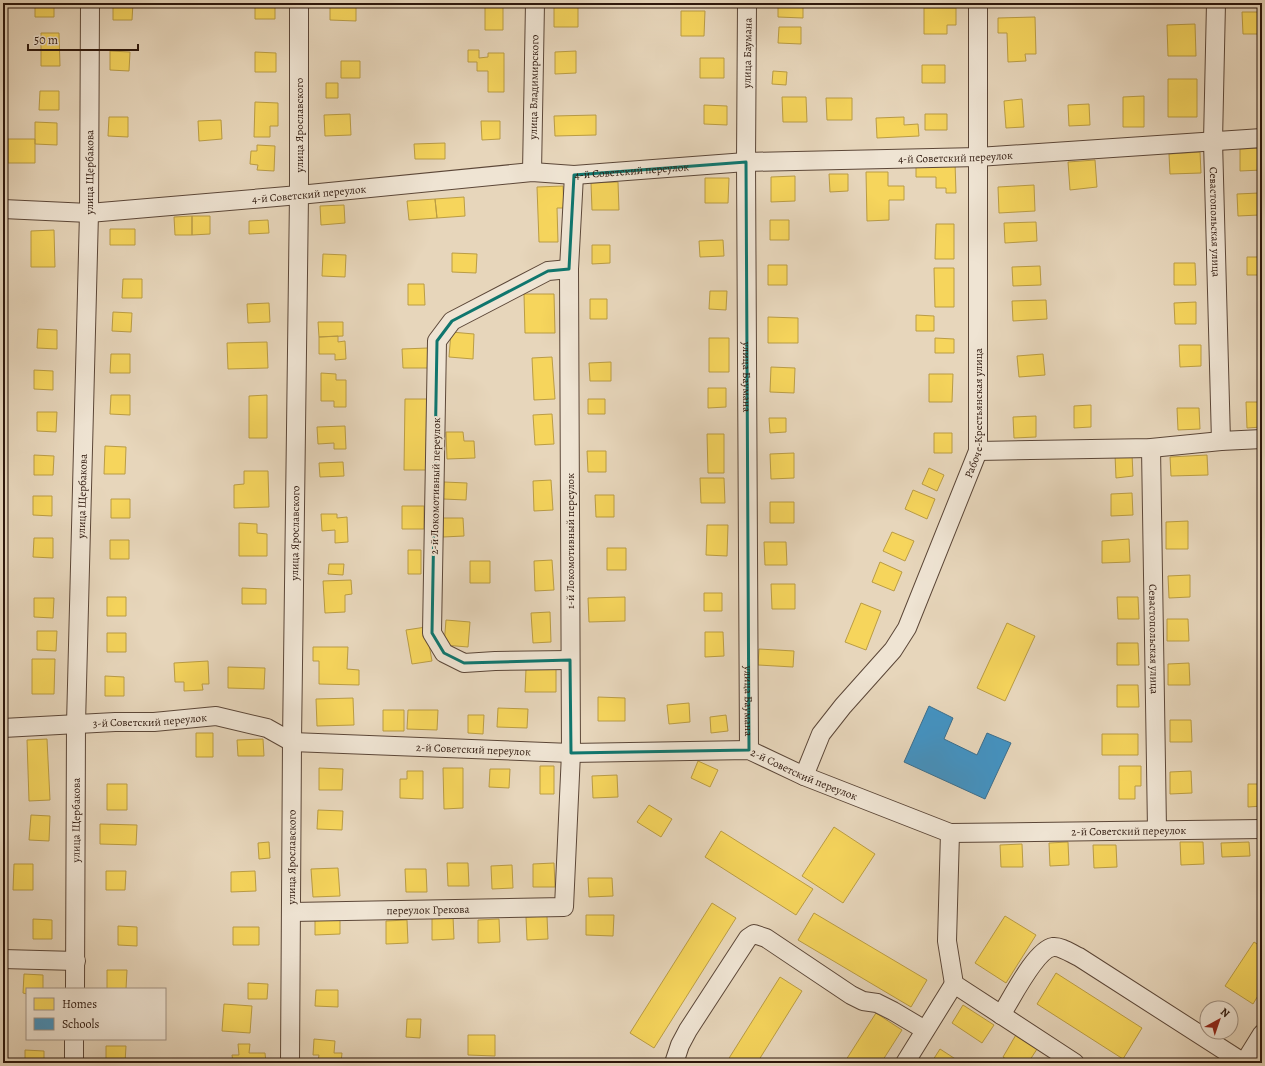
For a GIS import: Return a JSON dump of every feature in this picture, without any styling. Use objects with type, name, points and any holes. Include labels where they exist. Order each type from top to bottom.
[{"type":"street","name":"улица Щербакова","points":[[75,988],[76,724],[89,213],[90,3]]},
{"type":"street","name":"улица Ярославского","points":[[290,1063],[292,742],[299,195],[299,3]]},
{"type":"street","name":"улица Владимирского","points":[[532,172],[535,3]]},
{"type":"street","name":"улица Баумана","points":[[747,3],[746,162],[749,750]]},
{"type":"street","name":"Рабоче-Крестьянская улица","points":[[804,776],[821,734],[893,650],[907,628],[978,451],[978,3]]},
{"type":"street","name":"Севастопольская улица","points":[[1216,3],[1213,141],[1221,441]]},
{"type":"street","name":"4-й Советский переулок","points":[[3,209],[89,213],[299,195],[532,172],[574,174],[746,162],[978,157],[1262,138]]},
{"type":"street","name":"1-й Локомотивный переулок","points":[[564,907],[571,753],[569,269],[574,174]]},
{"type":"street","name":"2-й Локомотивный переулок","points":[[569,269],[548,271],[452,321],[437,341],[432,633],[444,652],[464,663],[495,660],[570,660]]},
{"type":"street","points":[[978,451],[1151,448],[1221,441],[1262,439]]},
{"type":"street","name":"Севастопольская улица","points":[[1151,448],[1157,829]]},
{"type":"street","name":"3-й Советский переулок","points":[[3,728],[115,722],[154,722],[216,716],[267,728],[292,742]]},
{"type":"street","name":"2-й Советский переулок","points":[[292,742],[571,753],[749,750],[804,776],[950,833],[1157,829],[1262,829]]},
{"type":"street","points":[[905,1063],[954,984],[947,941],[950,833]]},
{"type":"street","name":"переулок Грекова","points":[[292,912],[564,907]]},
{"type":"street","points":[[674,1063],[680,1045],[688,1030],[748,938],[754,934],[766,938],[851,995],[863,1001],[877,1004],[893,1011],[925,1030]]},
{"type":"street","points":[[1001,1015],[1037,958],[1045,950],[1058,948],[1079,958],[1244,1063],[1262,1034]]},
{"type":"street","points":[[3,960],[76,961]]},
{"type":"street","points":[[954,984],[1075,1063]]},
{"type":"street","points":[[74,1040],[74,1063]]},
{"type":"highlighted area","points":[[746,162],[749,750],[571,753],[570,660],[464,663],[444,653],[432,633],[437,341],[452,321],[548,271],[569,269],[574,175]]},
{"type":"building: Homes","points":[[35,3],[54,3],[54,17],[35,17]]},
{"type":"building: Homes","points":[[113,3],[133,3],[132,20],[113,20]]},
{"type":"building: Homes","points":[[255,3],[275,3],[275,19],[255,19]]},
{"type":"building: Homes","points":[[330,3],[356,3],[356,21],[330,20]]},
{"type":"building: Homes","points":[[778,3],[803,3],[803,18],[778,17]]},
{"type":"building: Homes","points":[[554,4],[578,4],[578,27],[554,27]]},
{"type":"building: Homes","points":[[485,5],[503,5],[503,30],[485,30]]},
{"type":"building: Homes","points":[[924,8],[956,8],[956,25],[947,25],[947,34],[924,34]]},
{"type":"building: Homes","points":[[681,11],[705,11],[704,36],[681,36]]},
{"type":"building: Homes","points":[[1242,12],[1262,12],[1262,34],[1243,34]]},
{"type":"building: Homes","points":[[1035,17],[1036,54],[1025,54],[1026,61],[1008,62],[1007,33],[998,33],[998,18]]},
{"type":"building: Homes","points":[[1195,24],[1196,56],[1168,56],[1167,25]]},
{"type":"building: Homes","points":[[779,27],[801,27],[801,44],[778,43]]},
{"type":"building: Homes","points":[[41,33],[59,33],[60,66],[41,66]]},
{"type":"building: Homes","points":[[468,50],[479,50],[479,58],[488,57],[488,53],[504,53],[504,92],[488,92],[488,71],[477,71],[477,62],[468,62]]},
{"type":"building: Homes","points":[[110,51],[130,52],[129,71],[110,70]]},
{"type":"building: Homes","points":[[576,51],[576,73],[555,74],[555,52]]},
{"type":"building: Homes","points":[[255,52],[276,53],[276,72],[255,72]]},
{"type":"building: Homes","points":[[700,58],[724,58],[724,78],[700,78]]},
{"type":"building: Homes","points":[[341,61],[360,61],[360,78],[341,78]]},
{"type":"building: Homes","points":[[922,65],[945,65],[945,83],[922,83]]},
{"type":"building: Homes","points":[[773,71],[787,72],[786,85],[772,84]]},
{"type":"building: Homes","points":[[1168,79],[1197,79],[1197,117],[1168,117]]},
{"type":"building: Homes","points":[[326,83],[338,83],[338,98],[326,98]]},
{"type":"building: Homes","points":[[40,91],[59,91],[59,110],[39,110]]},
{"type":"building: Homes","points":[[1144,96],[1144,127],[1123,127],[1123,97]]},
{"type":"building: Homes","points":[[782,97],[806,97],[807,122],[783,122]]},
{"type":"building: Homes","points":[[826,98],[852,98],[852,120],[827,120]]},
{"type":"building: Homes","points":[[1022,99],[1024,127],[1006,128],[1004,101]]},
{"type":"building: Homes","points":[[255,102],[278,103],[278,126],[270,126],[270,137],[254,137]]},
{"type":"building: Homes","points":[[1089,104],[1090,125],[1069,126],[1068,105]]},
{"type":"building: Homes","points":[[704,105],[727,106],[727,125],[704,124]]},
{"type":"building: Homes","points":[[350,114],[351,135],[325,136],[324,115]]},
{"type":"building: Homes","points":[[925,114],[947,114],[947,130],[925,130]]},
{"type":"building: Homes","points":[[596,115],[596,135],[555,136],[554,116]]},
{"type":"building: Homes","points":[[109,117],[128,117],[128,137],[108,136]]},
{"type":"building: Homes","points":[[904,117],[904,125],[918,124],[919,136],[877,138],[876,118]]},
{"type":"building: Homes","points":[[221,120],[222,139],[199,141],[198,121]]},
{"type":"building: Homes","points":[[481,121],[500,121],[500,139],[482,140]]},
{"type":"building: Homes","points":[[35,122],[57,123],[57,145],[35,144]]},
{"type":"building: Homes","points":[[8,139],[35,139],[35,163],[8,163]]},
{"type":"building: Homes","points":[[445,143],[445,159],[415,159],[414,144]]},
{"type":"building: Homes","points":[[257,145],[275,146],[274,171],[257,170],[258,165],[250,164],[251,151],[257,151]]},
{"type":"building: Homes","points":[[1261,148],[1262,170],[1240,171],[1240,149]]},
{"type":"building: Homes","points":[[1200,152],[1201,173],[1170,174],[1169,154]]},
{"type":"building: Homes","points":[[1095,160],[1097,187],[1070,190],[1068,162]]},
{"type":"building: Homes","points":[[955,162],[956,193],[946,193],[946,188],[936,188],[936,177],[916,177],[916,163]]},
{"type":"building: Homes","points":[[866,172],[888,172],[888,186],[904,186],[904,200],[889,200],[889,220],[867,221]]},
{"type":"building: Homes","points":[[829,174],[848,174],[848,191],[830,192]]},
{"type":"building: Homes","points":[[795,176],[795,201],[771,202],[771,177]]},
{"type":"building: Homes","points":[[705,178],[729,178],[728,203],[705,203]]},
{"type":"building: Homes","points":[[618,182],[619,210],[592,210],[591,183]]},
{"type":"building: Homes","points":[[1034,185],[1035,211],[999,213],[998,187]]},
{"type":"building: Homes","points":[[563,186],[564,208],[557,208],[558,242],[539,242],[537,187]]},
{"type":"building: Homes","points":[[1259,193],[1259,215],[1238,216],[1237,194]]},
{"type":"building: Homes","points":[[464,197],[465,216],[437,218],[435,199]]},
{"type":"building: Homes","points":[[435,199],[437,218],[409,220],[407,201]]},
{"type":"building: Homes","points":[[344,205],[345,223],[321,225],[320,206]]},
{"type":"building: Homes","points":[[192,216],[192,235],[175,235],[174,217]]},
{"type":"building: Homes","points":[[192,216],[210,216],[210,234],[192,235]]},
{"type":"building: Homes","points":[[268,220],[269,233],[249,234],[249,221]]},
{"type":"building: Homes","points":[[770,220],[789,220],[789,240],[770,240]]},
{"type":"building: Homes","points":[[1036,222],[1037,241],[1005,243],[1004,223]]},
{"type":"building: Homes","points":[[936,224],[954,224],[954,259],[935,259]]},
{"type":"building: Homes","points":[[110,229],[135,229],[135,245],[110,245]]},
{"type":"building: Homes","points":[[54,230],[55,267],[31,267],[31,231]]},
{"type":"building: Homes","points":[[723,240],[724,256],[700,257],[699,241]]},
{"type":"building: Homes","points":[[592,245],[610,245],[610,263],[592,264]]},
{"type":"building: Homes","points":[[452,253],[477,254],[476,273],[452,272]]},
{"type":"building: Homes","points":[[323,254],[346,255],[345,277],[322,276]]},
{"type":"building: Homes","points":[[1247,257],[1262,257],[1262,275],[1247,275]]},
{"type":"building: Homes","points":[[1174,263],[1195,263],[1196,285],[1174,285]]},
{"type":"building: Homes","points":[[768,265],[787,265],[787,285],[768,285]]},
{"type":"building: Homes","points":[[1040,266],[1041,285],[1013,286],[1012,267]]},
{"type":"building: Homes","points":[[934,268],[954,268],[954,307],[935,307]]},
{"type":"building: Homes","points":[[123,279],[142,279],[142,298],[122,298]]},
{"type":"building: Homes","points":[[408,284],[424,284],[425,305],[408,305]]},
{"type":"building: Homes","points":[[710,291],[727,291],[726,310],[709,309]]},
{"type":"building: Homes","points":[[524,294],[554,294],[555,333],[525,333]]},
{"type":"building: Homes","points":[[590,299],[607,299],[607,319],[590,319]]},
{"type":"building: Homes","points":[[1046,300],[1047,319],[1013,321],[1012,301]]},
{"type":"building: Homes","points":[[1196,302],[1196,324],[1175,324],[1174,303]]},
{"type":"building: Homes","points":[[269,303],[270,322],[248,323],[247,304]]},
{"type":"building: Homes","points":[[113,312],[132,313],[131,332],[112,331]]},
{"type":"building: Homes","points":[[916,315],[934,316],[934,331],[916,331]]},
{"type":"building: Homes","points":[[768,317],[798,318],[798,343],[768,343]]},
{"type":"building: Homes","points":[[318,322],[343,322],[343,336],[319,337]]},
{"type":"building: Homes","points":[[38,329],[57,330],[57,349],[37,348]]},
{"type":"building: Homes","points":[[451,332],[474,334],[473,359],[449,357]]},
{"type":"building: Homes","points":[[338,336],[338,342],[345,341],[346,359],[335,360],[335,354],[319,354],[319,337]]},
{"type":"building: Homes","points":[[709,338],[729,338],[729,372],[709,372]]},
{"type":"building: Homes","points":[[935,338],[954,339],[954,353],[935,353]]},
{"type":"building: Homes","points":[[267,342],[268,368],[228,369],[227,343]]},
{"type":"building: Homes","points":[[1179,345],[1201,345],[1201,366],[1180,367]]},
{"type":"building: Homes","points":[[428,348],[428,368],[403,368],[402,349]]},
{"type":"building: Homes","points":[[111,354],[130,354],[130,373],[110,373]]},
{"type":"building: Homes","points":[[1043,354],[1045,375],[1019,377],[1017,356]]},
{"type":"building: Homes","points":[[552,357],[555,399],[534,400],[532,358]]},
{"type":"building: Homes","points":[[611,362],[611,381],[590,381],[589,363]]},
{"type":"building: Homes","points":[[771,367],[795,368],[794,393],[770,392]]},
{"type":"building: Homes","points":[[34,370],[53,371],[53,390],[34,389]]},
{"type":"building: Homes","points":[[321,373],[336,374],[336,380],[346,380],[346,407],[334,407],[334,401],[321,401]]},
{"type":"building: Homes","points":[[929,374],[953,374],[952,402],[929,402]]},
{"type":"building: Homes","points":[[708,388],[726,388],[726,407],[708,408]]},
{"type":"building: Homes","points":[[111,395],[130,395],[130,415],[110,414]]},
{"type":"building: Homes","points":[[267,395],[267,438],[249,438],[249,396]]},
{"type":"building: Homes","points":[[405,399],[428,399],[426,470],[404,470]]},
{"type":"building: Homes","points":[[588,399],[605,399],[605,414],[588,414]]},
{"type":"building: Homes","points":[[1246,402],[1262,402],[1262,427],[1247,428]]},
{"type":"building: Homes","points":[[1091,405],[1091,427],[1074,428],[1074,406]]},
{"type":"building: Homes","points":[[1177,408],[1199,408],[1200,429],[1178,430]]},
{"type":"building: Homes","points":[[37,412],[57,412],[56,432],[37,431]]},
{"type":"building: Homes","points":[[552,414],[554,444],[535,445],[533,415]]},
{"type":"building: Homes","points":[[1036,416],[1036,437],[1014,438],[1013,417]]},
{"type":"building: Homes","points":[[769,418],[786,418],[786,432],[770,433]]},
{"type":"building: Homes","points":[[345,426],[346,449],[334,449],[334,443],[318,444],[317,427]]},
{"type":"building: Homes","points":[[446,432],[463,432],[464,441],[474,441],[475,458],[447,459]]},
{"type":"building: Homes","points":[[934,433],[952,433],[952,453],[934,453]]},
{"type":"building: Homes","points":[[707,434],[724,434],[724,473],[708,473]]},
{"type":"building: Homes","points":[[105,446],[126,447],[125,474],[104,474]]},
{"type":"building: Homes","points":[[587,451],[606,451],[606,472],[588,472]]},
{"type":"building: Homes","points":[[794,453],[794,478],[771,479],[770,454]]},
{"type":"building: Homes","points":[[1132,454],[1133,476],[1116,478],[1115,455]]},
{"type":"building: Homes","points":[[34,455],[54,456],[53,475],[34,475]]},
{"type":"building: Homes","points":[[1207,455],[1208,475],[1171,476],[1170,457]]},
{"type":"building: Homes","points":[[343,462],[344,476],[320,477],[319,463]]},
{"type":"building: Homes","points":[[929,468],[944,475],[937,491],[922,484]]},
{"type":"building: Homes","points":[[244,471],[268,471],[269,507],[234,508],[234,485],[244,484]]},
{"type":"building: Homes","points":[[700,478],[724,478],[725,503],[701,503]]},
{"type":"building: Homes","points":[[551,480],[553,510],[534,511],[533,481]]},
{"type":"building: Homes","points":[[444,482],[467,483],[466,500],[443,499]]},
{"type":"building: Homes","points":[[913,490],[935,499],[927,519],[905,509]]},
{"type":"building: Homes","points":[[1132,493],[1133,515],[1111,516],[1111,494]]},
{"type":"building: Homes","points":[[595,495],[614,495],[614,517],[596,517]]},
{"type":"building: Homes","points":[[33,496],[52,496],[52,516],[33,515]]},
{"type":"building: Homes","points":[[111,499],[130,499],[130,518],[111,518]]},
{"type":"building: Homes","points":[[770,502],[794,502],[794,523],[770,523]]},
{"type":"building: Homes","points":[[402,506],[424,506],[424,529],[402,529]]},
{"type":"building: Homes","points":[[321,514],[337,514],[337,518],[347,517],[348,542],[335,543],[335,530],[322,531]]},
{"type":"building: Homes","points":[[442,518],[463,518],[464,536],[443,537]]},
{"type":"building: Homes","points":[[1188,521],[1188,549],[1166,549],[1166,522]]},
{"type":"building: Homes","points":[[239,523],[257,524],[257,533],[267,534],[267,556],[239,556]]},
{"type":"building: Homes","points":[[707,525],[728,525],[727,556],[706,555]]},
{"type":"building: Homes","points":[[892,532],[914,541],[905,561],[883,551]]},
{"type":"building: Homes","points":[[34,538],[53,538],[53,558],[33,557]]},
{"type":"building: Homes","points":[[1129,539],[1130,562],[1102,563],[1102,541]]},
{"type":"building: Homes","points":[[110,540],[129,540],[129,559],[110,559]]},
{"type":"building: Homes","points":[[764,542],[786,542],[787,565],[765,565]]},
{"type":"building: Homes","points":[[607,548],[626,548],[626,570],[607,570]]},
{"type":"building: Homes","points":[[408,550],[421,550],[421,574],[408,574]]},
{"type":"building: Homes","points":[[552,560],[554,590],[535,591],[534,561]]},
{"type":"building: Homes","points":[[470,561],[490,561],[490,583],[470,583]]},
{"type":"building: Homes","points":[[880,562],[902,572],[894,591],[872,582]]},
{"type":"building: Homes","points":[[329,564],[344,564],[343,575],[328,574]]},
{"type":"building: Homes","points":[[1190,575],[1190,597],[1169,598],[1168,576]]},
{"type":"building: Homes","points":[[351,580],[352,594],[345,595],[345,612],[325,613],[323,581]]},
{"type":"building: Homes","points":[[771,584],[795,584],[795,609],[772,609]]},
{"type":"building: Homes","points":[[242,588],[266,589],[266,604],[242,604]]},
{"type":"building: Homes","points":[[704,593],[722,593],[722,611],[704,611]]},
{"type":"building: Homes","points":[[107,597],[126,597],[126,616],[107,616]]},
{"type":"building: Homes","points":[[625,597],[625,621],[589,622],[588,598]]},
{"type":"building: Homes","points":[[1117,597],[1138,597],[1139,619],[1118,619]]},
{"type":"building: Homes","points":[[34,598],[54,598],[53,618],[34,617]]},
{"type":"building: Homes","points":[[861,603],[881,611],[866,650],[845,642]]},
{"type":"building: Homes","points":[[550,612],[551,642],[533,643],[531,613]]},
{"type":"building: Homes","points":[[1167,619],[1188,619],[1189,641],[1167,641]]},
{"type":"building: Homes","points":[[446,620],[470,622],[468,647],[444,645]]},
{"type":"building: Homes","points":[[1007,623],[1035,636],[1005,701],[977,688]]},
{"type":"building: Homes","points":[[426,627],[432,661],[412,664],[406,630]]},
{"type":"building: Homes","points":[[37,631],[57,631],[56,651],[37,650]]},
{"type":"building: Homes","points":[[705,632],[723,632],[724,656],[705,657]]},
{"type":"building: Homes","points":[[107,633],[126,633],[126,652],[107,652]]},
{"type":"building: Homes","points":[[1117,643],[1138,643],[1139,665],[1117,665]]},
{"type":"building: Homes","points":[[313,647],[348,647],[347,669],[359,670],[359,685],[319,684],[319,661],[313,661]]},
{"type":"building: Homes","points":[[759,649],[794,651],[793,667],[758,665]]},
{"type":"building: Homes","points":[[32,659],[55,659],[54,694],[32,694]]},
{"type":"building: Homes","points":[[208,661],[209,684],[202,684],[203,690],[184,691],[184,682],[175,682],[174,663]]},
{"type":"building: Homes","points":[[1189,663],[1190,685],[1168,685],[1168,664]]},
{"type":"building: Homes","points":[[228,667],[265,668],[264,689],[228,688]]},
{"type":"building: Homes","points":[[526,669],[556,669],[556,692],[525,692]]},
{"type":"building: Homes","points":[[105,676],[124,677],[124,696],[105,696]]},
{"type":"building: Homes","points":[[1117,685],[1138,685],[1139,707],[1117,707]]},
{"type":"building: Homes","points":[[598,697],[625,698],[625,721],[598,721]]},
{"type":"building: Homes","points":[[353,698],[354,725],[317,726],[316,699]]},
{"type":"building: Homes","points":[[689,703],[690,722],[669,724],[667,705]]},
{"type":"building: Homes","points":[[498,708],[528,709],[527,728],[497,727]]},
{"type":"building: Homes","points":[[383,710],[404,710],[404,731],[383,731]]},
{"type":"building: Homes","points":[[408,710],[438,710],[437,730],[407,729]]},
{"type":"building: Homes","points":[[468,715],[484,715],[483,734],[468,733]]},
{"type":"building: Homes","points":[[726,715],[728,731],[711,733],[710,717]]},
{"type":"building: Homes","points":[[1170,720],[1191,720],[1192,742],[1170,742]]},
{"type":"building: Homes","points":[[196,733],[213,733],[213,757],[196,757]]},
{"type":"building: Homes","points":[[1102,734],[1138,734],[1138,755],[1102,755]]},
{"type":"building: Homes","points":[[47,739],[50,800],[29,801],[27,740]]},
{"type":"building: Homes","points":[[263,739],[264,756],[238,756],[237,740]]},
{"type":"building: Homes","points":[[698,761],[718,770],[710,787],[691,778]]},
{"type":"building: Homes","points":[[540,766],[554,766],[554,794],[540,794]]},
{"type":"building: Homes","points":[[1119,766],[1141,766],[1141,786],[1135,786],[1135,799],[1119,799]]},
{"type":"building: Homes","points":[[319,768],[343,769],[342,790],[319,790]]},
{"type":"building: Homes","points":[[443,768],[463,768],[463,808],[444,809]]},
{"type":"building: Homes","points":[[490,769],[510,769],[509,788],[489,787]]},
{"type":"building: Homes","points":[[407,771],[423,771],[423,799],[400,798],[400,779],[407,779]]},
{"type":"building: Homes","points":[[1191,771],[1192,793],[1170,794],[1170,772]]},
{"type":"building: Homes","points":[[617,775],[618,797],[593,798],[592,776]]},
{"type":"building: Homes","points":[[107,784],[127,784],[127,810],[107,810]]},
{"type":"building: Homes","points":[[1248,784],[1262,784],[1262,806],[1248,807]]},
{"type":"building: Homes","points":[[649,805],[672,819],[661,837],[637,822]]},
{"type":"building: Homes","points":[[318,810],[343,811],[342,830],[317,829]]},
{"type":"building: Homes","points":[[31,815],[50,816],[49,841],[29,840]]},
{"type":"building: Homes","points":[[100,824],[137,825],[136,845],[100,844]]},
{"type":"building: Homes","points":[[834,827],[875,854],[843,903],[802,876]]},
{"type":"building: Homes","points":[[721,831],[813,889],[796,915],[705,857]]},
{"type":"building: Homes","points":[[269,842],[270,858],[259,859],[258,843]]},
{"type":"building: Homes","points":[[1068,842],[1069,865],[1050,866],[1049,843]]},
{"type":"building: Homes","points":[[1180,842],[1203,842],[1204,864],[1181,865]]},
{"type":"building: Homes","points":[[1249,842],[1250,856],[1222,857],[1221,843]]},
{"type":"building: Homes","points":[[1022,844],[1023,867],[1001,867],[1000,845]]},
{"type":"building: Homes","points":[[1093,845],[1116,845],[1117,867],[1094,868]]},
{"type":"building: Homes","points":[[447,863],[468,863],[469,886],[448,886]]},
{"type":"building: Homes","points":[[554,863],[555,887],[533,887],[533,864]]},
{"type":"building: Homes","points":[[14,864],[33,864],[33,890],[13,890]]},
{"type":"building: Homes","points":[[512,865],[513,888],[492,889],[491,866]]},
{"type":"building: Homes","points":[[338,868],[340,896],[313,897],[311,869]]},
{"type":"building: Homes","points":[[405,869],[426,869],[427,892],[406,892]]},
{"type":"building: Homes","points":[[106,871],[126,871],[125,890],[106,890]]},
{"type":"building: Homes","points":[[255,871],[256,891],[231,892],[231,872]]},
{"type":"building: Homes","points":[[588,878],[612,878],[613,896],[589,897]]},
{"type":"building: Homes","points":[[712,903],[736,918],[654,1048],[630,1033]]},
{"type":"building: Homes","points":[[814,913],[927,980],[911,1007],[798,940]]},
{"type":"building: Homes","points":[[586,915],[614,915],[613,936],[586,935]]},
{"type":"building: Homes","points":[[432,916],[453,916],[454,939],[432,940]]},
{"type":"building: Homes","points":[[547,916],[548,939],[527,940],[526,917]]},
{"type":"building: Homes","points":[[1005,916],[1036,935],[1006,983],[975,963]]},
{"type":"building: Homes","points":[[315,917],[340,917],[340,934],[315,935]]},
{"type":"building: Homes","points":[[33,919],[52,920],[52,939],[33,939]]},
{"type":"building: Homes","points":[[499,919],[500,942],[478,943],[478,920]]},
{"type":"building: Homes","points":[[407,920],[408,943],[386,944],[386,921]]},
{"type":"building: Homes","points":[[118,926],[137,927],[137,946],[118,945]]},
{"type":"building: Homes","points":[[233,927],[259,927],[259,945],[233,945]]},
{"type":"building: Homes","points":[[1254,942],[1262,947],[1262,989],[1253,1004],[1225,986]]},
{"type":"building: Homes","points":[[107,970],[127,970],[126,988],[107,988]]},
{"type":"building: Homes","points":[[1056,973],[1142,1028],[1123,1059],[1037,1004]]},
{"type":"building: Homes","points":[[24,974],[43,975],[43,988],[26,988],[26,994],[23,993]]},
{"type":"building: Homes","points":[[780,977],[802,991],[757,1063],[726,1063]]},
{"type":"building: Homes","points":[[248,983],[268,984],[267,999],[248,999]]},
{"type":"building: Homes","points":[[316,990],[338,990],[338,1007],[315,1006]]},
{"type":"building: Homes","points":[[224,1004],[252,1006],[250,1033],[222,1031]]},
{"type":"building: Homes","points":[[963,1005],[994,1025],[982,1043],[952,1023]]},
{"type":"building: Homes","points":[[876,1013],[902,1030],[881,1063],[844,1063]]},
{"type":"building: Homes","points":[[407,1019],[421,1019],[420,1038],[406,1037]]},
{"type":"building: Homes","points":[[1017,1033],[1039,1046],[1028,1063],[1012,1063],[1003,1057]]},
{"type":"building: Homes","points":[[468,1035],[495,1035],[495,1056],[468,1055]]},
{"type":"building: Homes","points":[[314,1039],[335,1041],[334,1053],[342,1053],[341,1063],[318,1061],[319,1055],[313,1055]]},
{"type":"building: Homes","points":[[238,1044],[250,1044],[249,1053],[265,1053],[266,1063],[233,1063],[232,1055],[239,1055]]},
{"type":"building: Homes","points":[[106,1046],[126,1046],[125,1063],[106,1063]]},
{"type":"building: Homes","points":[[940,1049],[957,1060],[955,1063],[931,1063]]},
{"type":"building: Homes","points":[[25,1050],[44,1051],[44,1063],[25,1063]]},
{"type":"building: Schools","points":[[929,706],[953,718],[944,739],[977,755],[987,733],[1011,743],[985,799],[904,762]]}]
